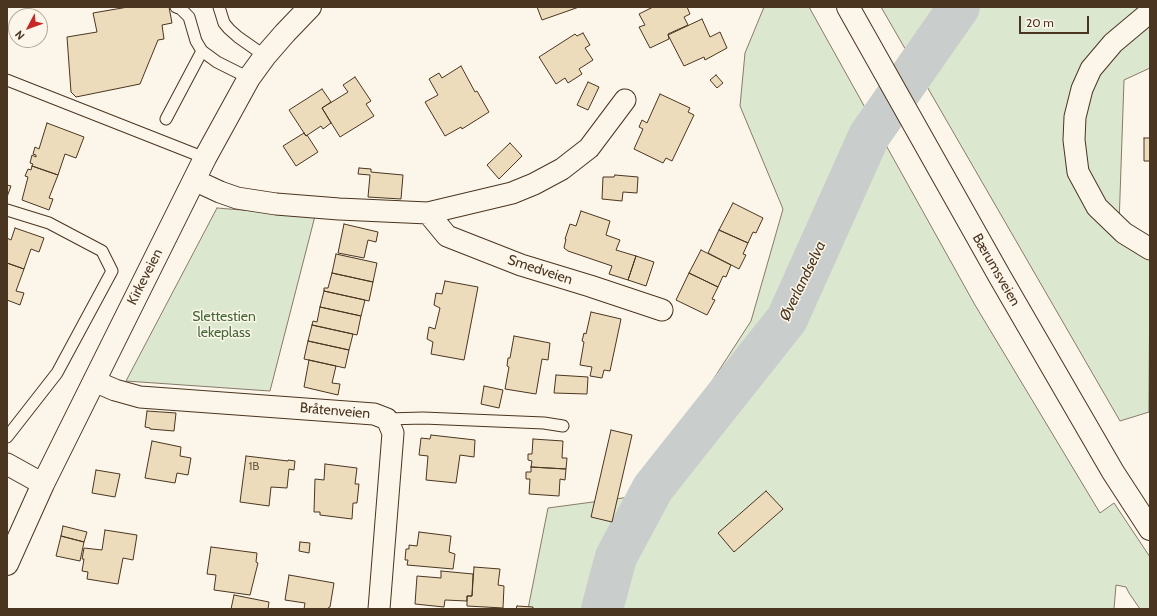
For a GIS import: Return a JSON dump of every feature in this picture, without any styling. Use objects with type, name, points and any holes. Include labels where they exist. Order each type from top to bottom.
[{"type":"main road","name":"Kirkeveien","points":[[7,564],[43,484],[205,158],[250,78],[265,56],[284,33],[310,7]]},
{"type":"main road","name":"Bærumsveien","points":[[848,7],[1004,284],[1113,472],[1150,529]]},
{"type":"street","points":[[1150,15],[1144,17],[1113,43],[1091,69],[1082,89],[1075,117],[1074,140],[1078,172],[1097,207],[1124,234],[1150,249]]},
{"type":"street","points":[[194,180],[237,198],[276,204],[428,213],[512,193],[534,184],[562,169],[589,148],[625,100]]},
{"type":"street","name":"Smedveien","points":[[428,213],[447,236],[521,265],[662,310]]},
{"type":"street","name":"Bråtenveien","points":[[94,381],[116,390],[140,397],[374,414],[387,419],[393,433],[379,609]]},
{"type":"street","points":[[7,464],[43,484]]},
{"type":"lane","points":[[176,7],[189,12],[196,41],[202,51],[217,62],[250,78]]},
{"type":"lane","points":[[219,7],[224,23],[229,29],[265,56]]},
{"type":"lane","points":[[166,119],[202,51]]},
{"type":"lane","points":[[7,80],[205,158]]},
{"type":"lane","points":[[7,438],[56,373],[112,271],[102,251],[49,224],[8,210]]},
{"type":"lane","points":[[387,419],[423,418],[544,422],[563,426]]},
{"type":"green space","points":[[764,7],[809,7],[975,305],[1100,513],[1114,503],[1150,557],[1150,609],[1140,609],[1126,587],[1116,585],[1114,609],[528,609],[548,508],[630,497],[694,409],[751,321],[783,209],[740,106],[745,53]]},
{"type":"green space","points":[[881,7],[1150,7],[1150,68],[1124,80],[1119,225],[1150,252],[1149,412],[1120,421]]},
{"type":"green space","name":"Slettestien lekeplass","points":[[217,208],[315,216],[270,391],[126,381]]},
{"type":"building","points":[[128,7],[169,7],[172,23],[162,25],[164,39],[158,40],[140,84],[76,97],[71,92],[67,37],[97,32],[93,13]]},
{"type":"building","points":[[537,7],[579,7],[542,20]]},
{"type":"building","points":[[653,7],[687,7],[690,14],[684,17],[688,25],[668,34],[669,39],[650,48],[639,27],[645,25],[639,14]]},
{"type":"building","points":[[702,19],[710,37],[720,32],[727,48],[705,60],[704,57],[684,66],[668,35]]},
{"type":"building","points":[[583,33],[590,45],[585,48],[593,60],[579,69],[582,74],[568,83],[565,78],[556,84],[539,57],[575,34],[577,36]]},
{"type":"building","points":[[461,66],[475,92],[477,91],[489,112],[462,129],[461,127],[445,136],[425,102],[438,95],[429,79],[439,73],[442,78]]},
{"type":"building","points":[[716,75],[723,83],[717,88],[710,80]]},
{"type":"building","points":[[355,77],[371,101],[366,104],[374,116],[340,137],[322,108],[348,92],[343,85]]},
{"type":"building","points":[[588,82],[599,87],[588,110],[577,105]]},
{"type":"building","points":[[322,89],[331,102],[322,108],[331,123],[323,129],[321,126],[306,136],[289,110]]},
{"type":"building","points":[[660,94],[690,108],[688,112],[694,115],[672,161],[666,158],[663,163],[634,149],[643,129],[639,127],[642,120],[647,123]]},
{"type":"building","points":[[47,123],[84,137],[76,158],[65,154],[58,175],[32,166],[33,164],[30,163],[32,155],[36,157],[36,155],[33,154],[35,147],[39,149]]},
{"type":"building","points":[[304,133],[306,136],[307,135],[318,152],[296,166],[283,146]]},
{"type":"building","points":[[1144,138],[1150,138],[1150,161],[1144,161]]},
{"type":"building","points":[[510,143],[522,156],[499,179],[487,165]]},
{"type":"building","points":[[32,166],[58,175],[49,198],[53,199],[49,210],[22,200],[28,177],[25,176],[28,169],[31,170]]},
{"type":"building","points":[[359,168],[371,169],[371,172],[403,175],[401,199],[368,197],[370,175],[358,174]]},
{"type":"building","points":[[615,175],[638,177],[637,193],[623,192],[622,201],[602,199],[603,177],[614,177]]},
{"type":"building","points":[[7,185],[11,186],[7,197]]},
{"type":"building","points":[[733,203],[763,218],[756,233],[753,232],[748,243],[719,230]]},
{"type":"building","points":[[581,211],[610,221],[606,235],[620,240],[616,250],[636,256],[628,280],[609,274],[612,266],[568,251],[564,248],[565,239],[570,224],[576,226]]},
{"type":"building","points":[[344,224],[378,232],[376,242],[368,240],[364,258],[338,253]]},
{"type":"building","points":[[15,228],[44,238],[39,252],[31,249],[24,269],[7,263],[7,238],[11,240]]},
{"type":"building","points":[[719,230],[748,243],[743,254],[746,255],[739,269],[708,253]]},
{"type":"building","points":[[701,250],[731,265],[726,277],[723,276],[718,287],[689,273]]},
{"type":"building","points":[[336,254],[377,263],[373,282],[332,273]]},
{"type":"building","points":[[636,256],[654,262],[646,286],[628,280]]},
{"type":"building","points":[[7,263],[24,269],[16,291],[24,293],[20,305],[7,300]]},
{"type":"building","points":[[332,273],[373,282],[369,301],[324,291],[324,288],[328,288]]},
{"type":"building","points":[[689,273],[718,287],[712,299],[715,300],[707,315],[676,300]]},
{"type":"building","points":[[445,281],[478,287],[464,360],[431,354],[433,342],[427,339],[429,327],[435,329],[440,308],[434,305],[436,293],[442,294]]},
{"type":"building","points":[[324,291],[365,300],[361,316],[320,307]]},
{"type":"building","points":[[320,307],[361,316],[357,335],[312,325],[313,321],[317,322]]},
{"type":"building","points":[[591,312],[621,319],[610,371],[604,370],[602,378],[590,376],[592,367],[580,365],[584,342],[582,341],[584,333],[586,334]]},
{"type":"building","points":[[312,325],[353,334],[349,350],[308,341]]},
{"type":"building","points":[[514,336],[550,343],[548,360],[542,359],[536,394],[505,389],[509,367],[507,366],[508,358],[510,358]]},
{"type":"building","points":[[308,341],[349,350],[345,368],[304,359]]},
{"type":"building","points":[[309,360],[336,366],[332,383],[340,384],[338,395],[304,387]]},
{"type":"building","points":[[556,375],[588,377],[587,394],[554,393]]},
{"type":"building","points":[[484,386],[503,390],[499,408],[481,404]]},
{"type":"building","points":[[147,411],[176,413],[174,431],[150,429],[145,427]]},
{"type":"building","points":[[611,430],[632,435],[612,522],[591,517]]},
{"type":"building","points":[[431,435],[475,440],[474,457],[460,455],[456,483],[426,480],[428,456],[419,455],[421,438],[430,439]]},
{"type":"building","points":[[533,439],[563,441],[562,458],[567,458],[566,469],[531,467],[532,461],[528,460],[528,454],[532,454]]},
{"type":"building","points":[[152,441],[181,447],[180,456],[191,458],[188,475],[177,473],[175,483],[145,478]]},
{"type":"building","points":[[246,456],[295,461],[294,470],[289,469],[287,488],[271,487],[269,506],[240,502]]},
{"type":"building","points":[[325,464],[357,468],[355,484],[359,484],[357,503],[353,503],[352,519],[320,515],[320,512],[314,512],[315,479],[324,480]]},
{"type":"building","points":[[531,467],[566,469],[565,480],[560,479],[559,496],[529,494],[530,479],[526,479],[526,472],[531,472]]},
{"type":"building","points":[[96,470],[120,474],[115,497],[92,493]]},
{"type":"building","points":[[766,491],[783,509],[734,552],[718,533]]},
{"type":"building","points":[[63,526],[87,532],[84,542],[61,536]]},
{"type":"building","points":[[105,530],[137,535],[133,560],[123,558],[118,584],[87,579],[88,572],[82,571],[84,548],[102,550]]},
{"type":"building","points":[[419,532],[451,536],[449,552],[455,554],[453,569],[407,565],[408,560],[405,560],[406,549],[409,549],[409,545],[417,546]]},
{"type":"building","points":[[61,536],[84,542],[80,561],[56,556]]},
{"type":"building","points":[[300,542],[310,543],[309,553],[299,551]]},
{"type":"building","points":[[211,547],[257,553],[256,562],[258,563],[250,595],[214,590],[216,575],[207,574]]},
{"type":"building","points":[[474,567],[500,569],[498,585],[504,586],[503,608],[467,606],[467,596],[472,596]]},
{"type":"building","points":[[441,571],[473,574],[472,596],[467,596],[467,601],[445,600],[444,607],[415,604],[417,576],[441,578]]},
{"type":"building","points":[[289,575],[334,583],[330,607],[328,609],[304,609],[305,603],[285,600]]},
{"type":"building","points":[[234,595],[269,602],[268,609],[231,609]]},
{"type":"building","points":[[517,606],[533,607],[533,609],[516,609]]},
{"type":"waterway","name":"Øverlandselva","points":[[602,609],[616,557],[653,488],[787,319],[869,136],[959,7]]}]
